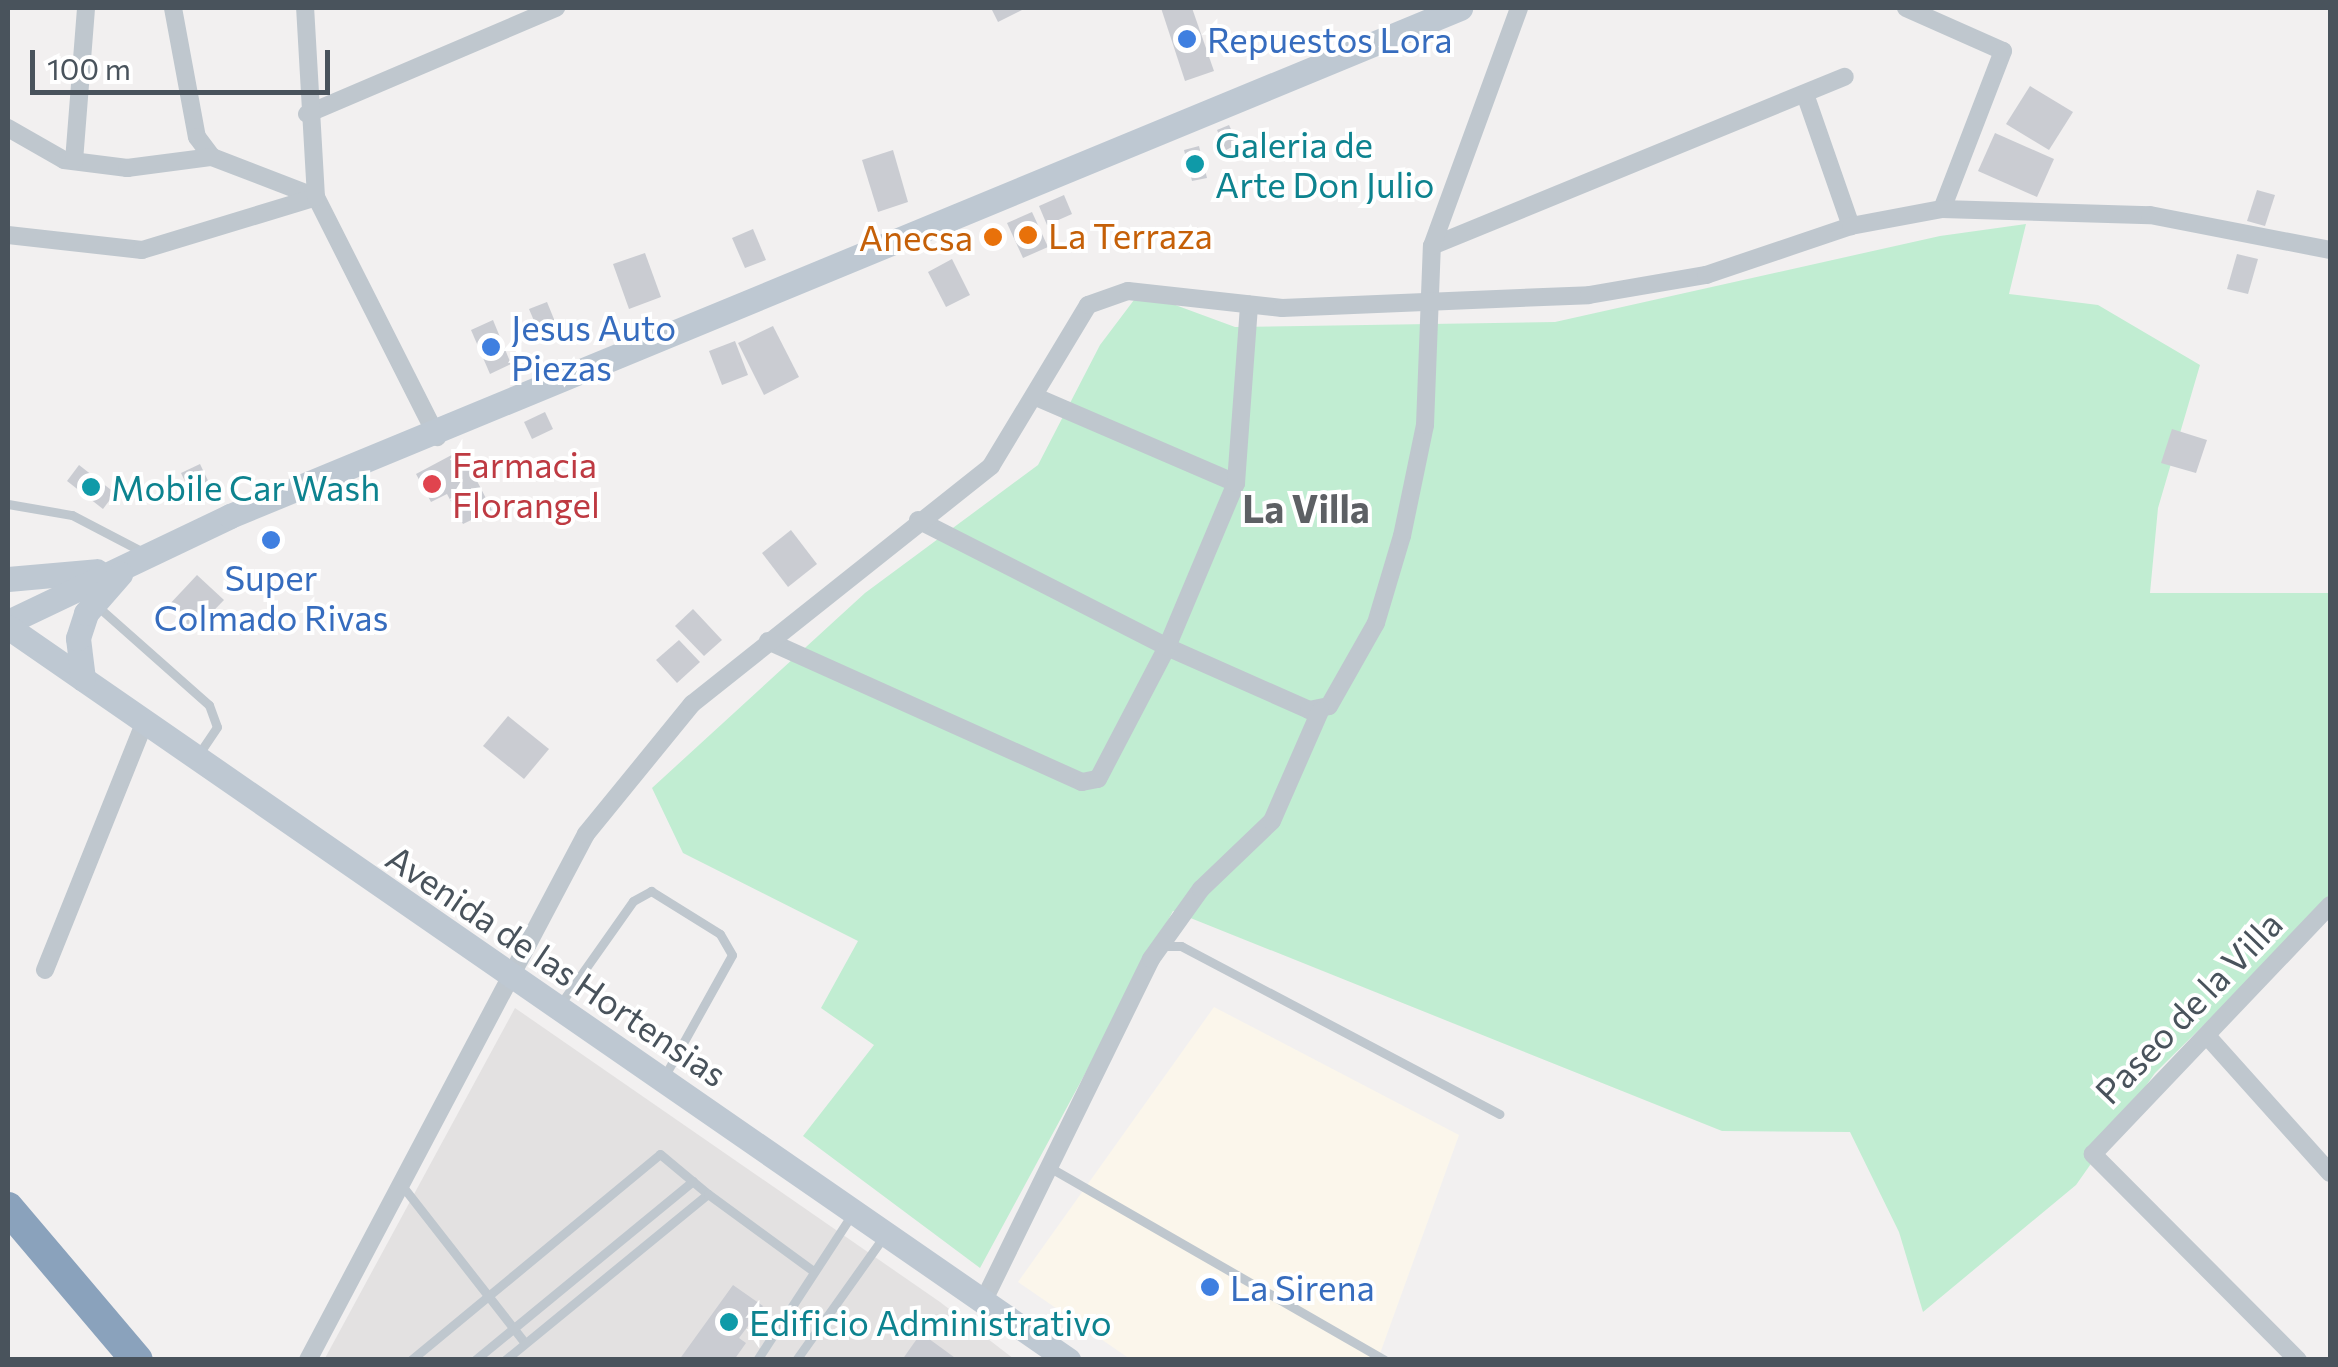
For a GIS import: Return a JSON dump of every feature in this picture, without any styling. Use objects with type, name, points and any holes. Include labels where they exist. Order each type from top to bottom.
[{"type":"highway","points":[[8,1208],[137,1360]]},
{"type":"main road","points":[[8,625],[138,561],[1460,8]]},
{"type":"main road","points":[[8,580],[138,561]]},
{"type":"main road","points":[[83,679],[78,638],[94,604],[138,561]]},
{"type":"main road","name":"Avenida de las Hortensias","points":[[8,625],[143,726],[856,1210],[1068,1360]]},
{"type":"street","points":[[74,161],[86,8]]},
{"type":"street","points":[[173,8],[197,137],[212,157]]},
{"type":"street","points":[[305,8],[307,114],[316,197],[437,437]]},
{"type":"street","points":[[307,114],[556,8]]},
{"type":"street","points":[[983,1302],[1046,1166],[1151,959],[1167,946],[1201,889],[1272,820],[1320,711],[1376,623],[1402,536],[1424,425],[1432,246],[1519,8]]},
{"type":"street","points":[[1906,8],[2003,50],[1942,209]]},
{"type":"street","points":[[1432,246],[1844,78]]},
{"type":"street","points":[[1805,94],[1851,226]]},
{"type":"street","points":[[8,128],[74,161],[127,168],[212,157],[316,197]]},
{"type":"street","points":[[8,236],[142,250],[316,197]]},
{"type":"street","points":[[308,1360],[398,1181],[586,834],[692,704],[918,520],[991,466],[1088,305],[1128,291],[1250,304],[1432,304],[1589,294],[1706,275],[1851,226],[1942,209],[2150,215],[2330,250]]},
{"type":"street","points":[[768,641],[1090,782],[1103,774],[1167,648],[1236,484],[1250,304]]},
{"type":"street","points":[[1036,397],[1236,484]]},
{"type":"street","points":[[918,520],[1167,648],[1320,711]]},
{"type":"street","points":[[44,970],[143,726]]},
{"type":"street","name":"Paseo de la Villa","points":[[2298,1360],[2093,1154],[2330,909]]},
{"type":"street","points":[[2208,1037],[2330,1173]]},
{"type":"lane","points":[[8,504],[72,516],[138,561]]},
{"type":"lane","points":[[94,604],[216,716],[194,761]]},
{"type":"lane","points":[[558,1008],[632,901],[651,892],[720,934],[732,955],[663,1080]]},
{"type":"lane","points":[[1167,946],[1181,946],[1499,1114]]},
{"type":"lane","points":[[411,1360],[660,1154],[812,1270]]},
{"type":"lane","points":[[1046,1166],[1385,1360]]},
{"type":"lane","points":[[398,1181],[483,1299],[525,1344]]},
{"type":"lane","points":[[476,1360],[693,1182]]},
{"type":"lane","points":[[505,1360],[708,1194]]},
{"type":"lane","points":[[757,1360],[812,1270],[856,1210]]},
{"type":"lane","points":[[796,1360],[885,1234]]},
{"type":"shaded area","points":[[1214,1007],[1459,1135],[1378,1359],[1130,1359],[1018,1282]]},
{"type":"shaded area","points":[[515,1008],[940,1302],[1014,1359],[324,1360]]},
{"type":"green space","points":[[2026,224],[2009,294],[2098,305],[2200,365],[2158,508],[2150,593],[2330,593],[2330,900],[2155,1073],[2076,1185],[1923,1312],[1899,1232],[1850,1132],[1722,1131],[1173,911],[980,1268],[803,1136],[874,1045],[821,1008],[858,941],[683,853],[652,788],[865,593],[1038,465],[1100,345],[1140,292],[1235,327],[1555,322],[1940,236]]},
{"type":"building","points":[[991,8],[1026,8],[998,22]]},
{"type":"building","name":"Repuestos Lora","points":[[1161,8],[1192,8],[1214,71],[1185,81]]},
{"type":"building","points":[[2030,86],[2073,112],[2049,150],[2006,124]]},
{"type":"building","points":[[1229,125],[1238,144],[1226,150],[1217,130]]},
{"type":"building","points":[[1995,133],[2054,159],[2037,197],[1978,171]]},
{"type":"building","name":"Galeria de Arte Don Julio","points":[[1199,146],[1207,178],[1192,181],[1184,150]]},
{"type":"building","points":[[893,150],[908,202],[878,212],[862,160]]},
{"type":"building","points":[[2257,190],[2275,195],[2265,226],[2247,221]]},
{"type":"building","points":[[1064,195],[1072,214],[1047,225],[1039,206]]},
{"type":"building","name":"La Terraza","points":[[1032,212],[1048,247],[1023,258],[1007,223]]},
{"type":"building","name":"Anecsa","points":[[997,224],[1005,243],[988,249],[981,231]]},
{"type":"building","points":[[753,229],[766,260],[745,268],[732,238]]},
{"type":"building","points":[[645,253],[661,297],[629,309],[613,264]]},
{"type":"building","points":[[2237,254],[2258,259],[2248,294],[2227,289]]},
{"type":"building","points":[[952,259],[970,295],[946,307],[928,272]]},
{"type":"building","points":[[547,302],[560,334],[543,342],[529,309]]},
{"type":"building","name":"Jesus Auto Piezas","points":[[493,320],[511,364],[490,374],[471,330]]},
{"type":"building","points":[[773,326],[799,377],[764,395],[738,343]]},
{"type":"building","points":[[735,341],[748,375],[722,385],[709,351]]},
{"type":"building","points":[[545,412],[553,429],[532,439],[524,422]]},
{"type":"building","points":[[2172,429],[2207,440],[2196,473],[2161,463]]},
{"type":"building","points":[[461,450],[492,510],[463,524],[447,494],[431,502],[416,474]]},
{"type":"building","points":[[200,464],[212,489],[193,498],[181,473]]},
{"type":"building","name":"Mobile Car Wash","points":[[79,465],[115,493],[103,509],[67,481]]},
{"type":"building","name":"Super Colmado Rivas","points":[[277,528],[284,541],[265,553],[257,539]]},
{"type":"building","points":[[791,530],[817,564],[788,587],[762,553]]},
{"type":"building","points":[[197,575],[224,600],[194,631],[167,607]]},
{"type":"building","points":[[693,609],[722,640],[704,656],[675,626]]},
{"type":"building","points":[[679,640],[700,662],[677,683],[656,660]]},
{"type":"building","points":[[508,716],[549,749],[524,779],[483,746]]},
{"type":"building","name":"Edificio Administrativo","points":[[733,1285],[763,1306],[739,1338],[746,1343],[734,1360],[679,1360]]},
{"type":"building","points":[[921,1333],[958,1360],[902,1360]]},
{"type":"place","name":"Repuestos Lora","points":[[1187,39]]},
{"type":"place","name":"Galeria de Arte Don Julio","points":[[1195,164]]},
{"type":"place","name":"La Terraza","points":[[1028,235]]},
{"type":"place","name":"Anecsa","points":[[993,237]]},
{"type":"place","name":"Jesus Auto Piezas","points":[[491,347]]},
{"type":"place","name":"Farmacia Florangel","points":[[432,484]]},
{"type":"place","name":"Mobile Car Wash","points":[[91,487]]},
{"type":"place","name":"Super Colmado Rivas","points":[[271,540]]},
{"type":"place","name":"La Sirena","points":[[1210,1287]]},
{"type":"place","name":"Edificio Administrativo","points":[[729,1322]]},
{"type":"district","name":"La Villa","points":[[1306,508]]}]
